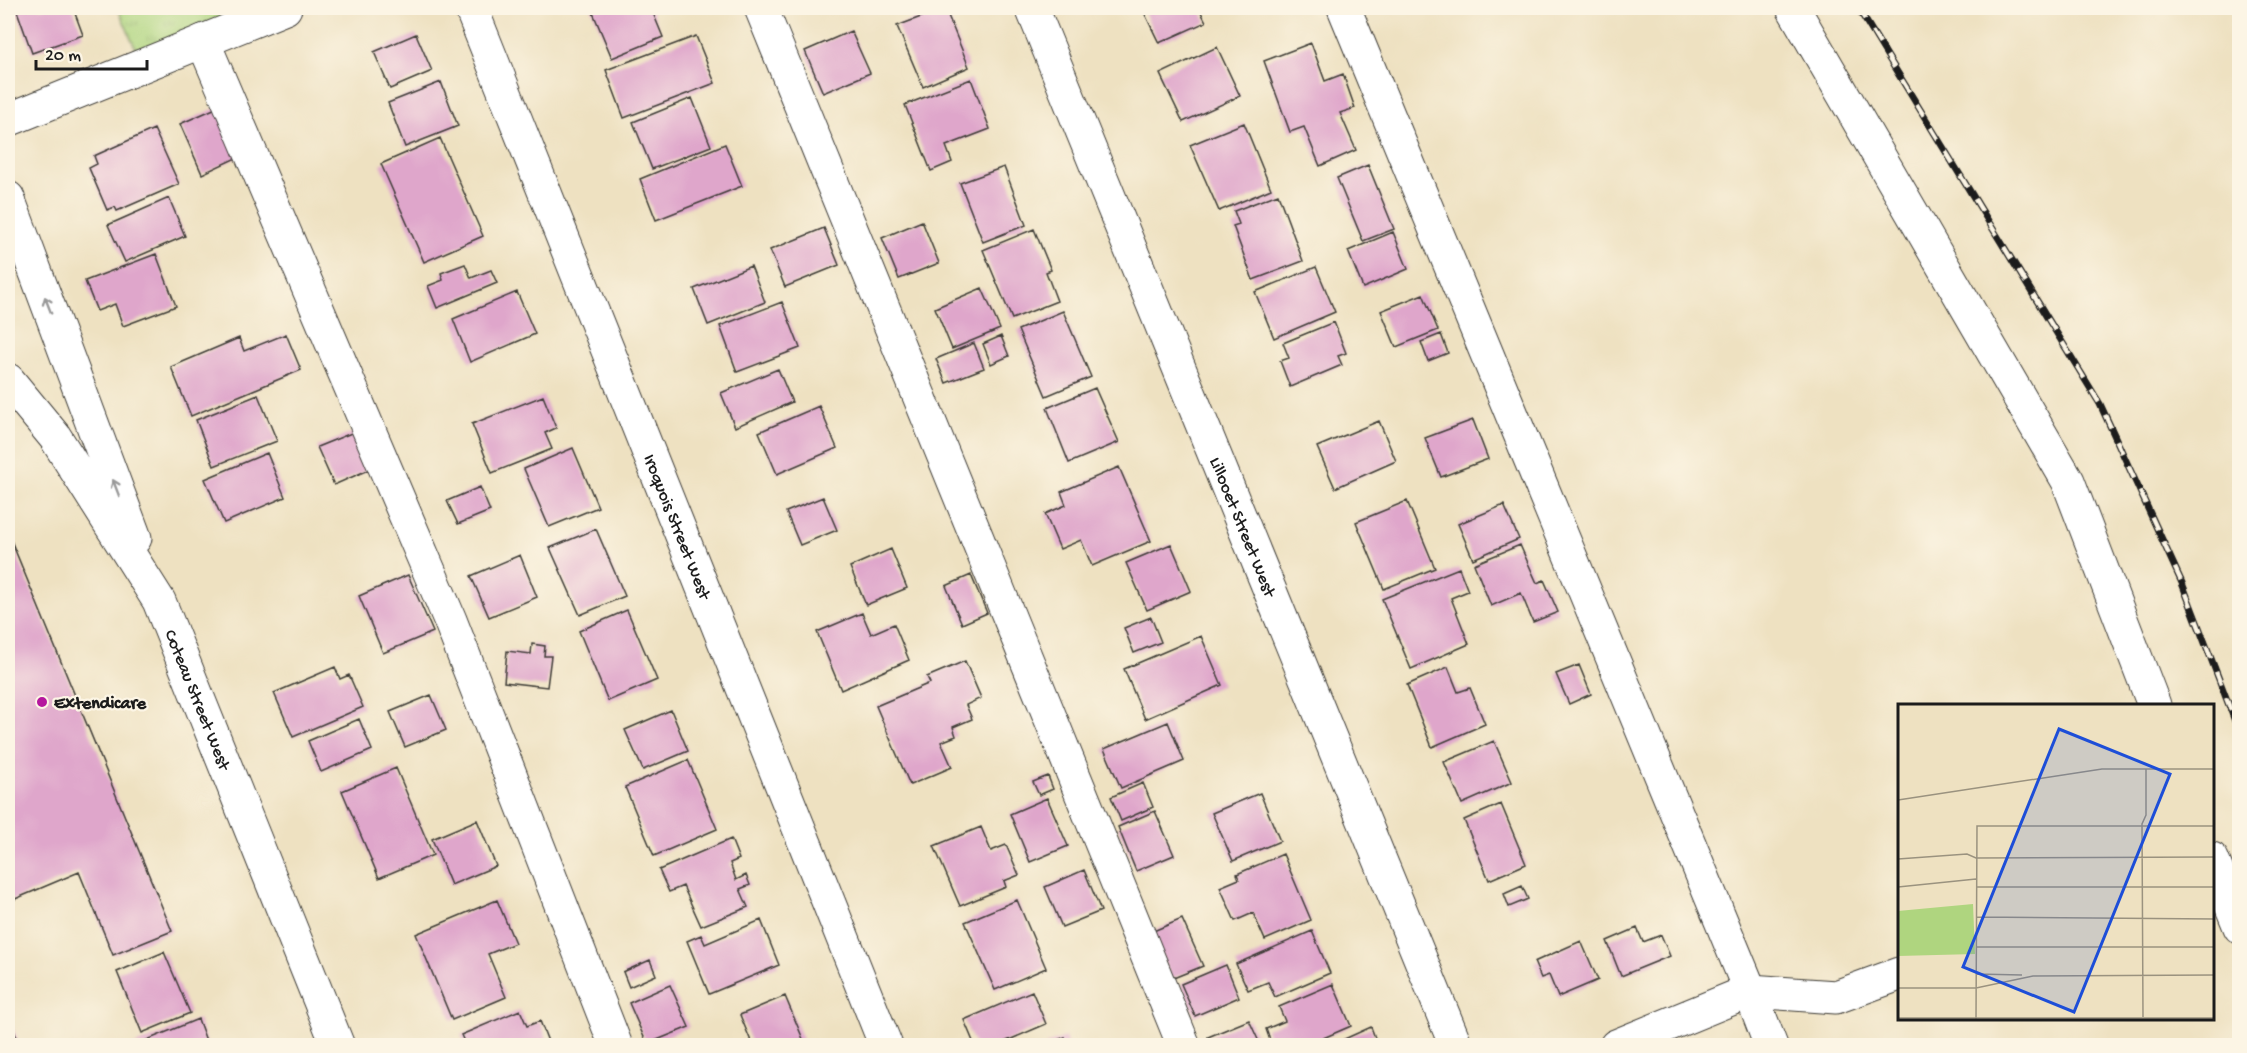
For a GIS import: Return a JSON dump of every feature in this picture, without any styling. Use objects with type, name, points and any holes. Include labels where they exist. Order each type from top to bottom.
[{"type":"street","points":[[8,120],[285,8]]},
{"type":"street","name":"Iroquois Street West","points":[[471,8],[886,1046]]},
{"type":"street","points":[[761,8],[1184,1046]]},
{"type":"street","name":"Lillooet Street West","points":[[1032,8],[1456,1046]]},
{"type":"street","points":[[1344,8],[1771,1046]]},
{"type":"street","points":[[1793,8],[2068,481],[2154,704]]},
{"type":"street","points":[[203,41],[450,620],[616,1046]]},
{"type":"street","points":[[8,198],[159,601]]},
{"type":"street","name":"Coteau Street West","points":[[8,380],[55,437],[159,601],[338,1046]]},
{"type":"street","points":[[2214,864],[2240,927]]},
{"type":"street","points":[[1616,1046],[1750,991],[1836,997],[1898,974]]},
{"type":"green space","points":[[118,8],[275,8],[141,61]]},
{"type":"building","points":[[16,8],[73,8],[83,35],[32,53]]},
{"type":"building","points":[[591,8],[651,8],[663,37],[612,58]]},
{"type":"building","points":[[945,8],[969,67],[923,87],[897,26]]},
{"type":"building","points":[[1142,8],[1199,8],[1206,22],[1159,43]]},
{"type":"building","points":[[851,31],[870,73],[823,93],[805,51]]},
{"type":"building","points":[[416,34],[432,71],[390,89],[374,52]]},
{"type":"building","points":[[696,36],[715,83],[624,118],[606,70]]},
{"type":"building","points":[[1311,43],[1325,81],[1343,74],[1355,108],[1340,113],[1356,150],[1320,166],[1304,127],[1290,132],[1264,61]]},
{"type":"building","points":[[1217,47],[1240,96],[1183,122],[1160,74]]},
{"type":"building","points":[[971,79],[990,129],[946,146],[952,162],[931,171],[905,105]]},
{"type":"building","points":[[441,82],[458,126],[405,147],[388,103]]},
{"type":"building","points":[[692,98],[711,146],[652,169],[633,122]]},
{"type":"building","points":[[225,104],[247,153],[202,174],[180,124]]},
{"type":"building","points":[[1244,123],[1271,189],[1219,211],[1190,145]]},
{"type":"building","points":[[154,129],[179,184],[117,211],[115,207],[107,210],[89,168],[97,164],[94,156]]},
{"type":"building","points":[[440,138],[483,236],[424,262],[381,164]]},
{"type":"building","points":[[725,144],[742,186],[656,220],[640,179]]},
{"type":"building","points":[[1368,165],[1394,229],[1363,241],[1337,178]]},
{"type":"building","points":[[1004,167],[1026,225],[983,242],[960,183]]},
{"type":"building","points":[[1278,194],[1303,261],[1253,280],[1233,226],[1239,224],[1234,211]]},
{"type":"building","points":[[169,198],[185,236],[125,262],[108,225]]},
{"type":"building","points":[[922,221],[939,263],[899,279],[882,238]]},
{"type":"building","points":[[824,228],[839,265],[785,287],[770,250]]},
{"type":"building","points":[[1034,229],[1051,270],[1046,272],[1057,301],[1012,319],[983,250]]},
{"type":"building","points":[[1393,232],[1408,269],[1363,288],[1348,251]]},
{"type":"building","points":[[156,254],[176,306],[123,326],[115,304],[97,311],[85,281]]},
{"type":"building","points":[[465,264],[471,278],[491,270],[497,283],[437,308],[428,286],[443,280],[441,273]]},
{"type":"building","points":[[751,266],[765,302],[708,325],[694,289]]},
{"type":"building","points":[[1316,267],[1335,312],[1274,338],[1255,292]]},
{"type":"building","points":[[982,288],[1000,329],[952,349],[935,308]]},
{"type":"building","points":[[517,292],[535,334],[470,362],[453,319]]},
{"type":"building","points":[[1423,294],[1438,330],[1396,347],[1381,311]]},
{"type":"building","points":[[782,302],[800,348],[737,372],[720,326]]},
{"type":"building","points":[[1063,311],[1091,377],[1046,396],[1018,330]]},
{"type":"building","points":[[1334,322],[1346,353],[1338,356],[1342,365],[1290,387],[1280,361],[1289,358],[1283,343]]},
{"type":"building","points":[[286,334],[301,370],[191,416],[171,367],[239,338],[244,351]]},
{"type":"building","points":[[1441,334],[1448,353],[1428,361],[1421,342]]},
{"type":"building","points":[[1001,336],[1009,356],[991,364],[983,344]]},
{"type":"building","points":[[974,343],[984,368],[946,383],[936,359]]},
{"type":"building","points":[[778,369],[792,402],[735,427],[721,393]]},
{"type":"building","points":[[1095,388],[1119,442],[1069,463],[1047,408]]},
{"type":"building","points":[[258,395],[277,441],[214,466],[196,420]]},
{"type":"building","points":[[543,396],[556,428],[545,433],[552,449],[492,473],[472,424]]},
{"type":"building","points":[[819,406],[837,448],[777,474],[759,432]]},
{"type":"building","points":[[1473,420],[1488,459],[1441,477],[1425,438]]},
{"type":"building","points":[[1379,421],[1396,461],[1335,488],[1317,447]]},
{"type":"building","points":[[354,432],[370,469],[334,485],[317,447]]},
{"type":"building","points":[[573,448],[598,507],[549,527],[524,469]]},
{"type":"building","points":[[267,453],[285,497],[224,523],[205,479]]},
{"type":"building","points":[[1119,467],[1151,541],[1092,566],[1081,540],[1060,549],[1045,514],[1066,505],[1061,492]]},
{"type":"building","points":[[480,487],[490,511],[458,524],[447,501]]},
{"type":"building","points":[[823,497],[837,530],[800,545],[786,512]]},
{"type":"building","points":[[1407,501],[1435,568],[1384,589],[1356,522]]},
{"type":"building","points":[[1504,505],[1519,539],[1473,559],[1458,524]]},
{"type":"building","points":[[596,529],[625,596],[580,615],[550,548]]},
{"type":"building","name":"Extendicare","points":[[8,533],[172,931],[113,955],[79,872],[8,902]]},
{"type":"building","points":[[1171,544],[1191,591],[1147,610],[1126,563]]},
{"type":"building","points":[[1520,545],[1537,583],[1544,580],[1558,612],[1533,622],[1521,593],[1491,606],[1474,564]]},
{"type":"building","points":[[891,549],[907,588],[866,605],[850,567]]},
{"type":"building","points":[[520,555],[537,597],[489,617],[471,576]]},
{"type":"building","points":[[1459,568],[1468,591],[1451,598],[1469,644],[1411,669],[1382,599]]},
{"type":"building","points":[[408,575],[433,632],[383,653],[359,596]]},
{"type":"building","points":[[971,575],[987,613],[962,624],[946,586]]},
{"type":"building","points":[[627,610],[657,680],[608,701],[579,631]]},
{"type":"building","points":[[862,613],[871,634],[894,624],[909,660],[841,690],[817,632]]},
{"type":"building","points":[[1151,617],[1161,642],[1134,653],[1124,628]]},
{"type":"building","points":[[1201,636],[1222,685],[1145,719],[1124,669]]},
{"type":"building","points":[[532,644],[545,646],[544,656],[551,656],[547,687],[504,682],[507,651],[531,654]]},
{"type":"building","points":[[965,661],[981,698],[966,705],[972,719],[953,727],[956,736],[941,742],[952,767],[910,785],[876,706],[930,683],[927,677]]},
{"type":"building","points":[[1579,665],[1591,694],[1569,704],[1556,674]]},
{"type":"building","points":[[335,667],[340,679],[349,675],[363,707],[293,737],[274,693]]},
{"type":"building","points":[[1448,667],[1458,692],[1470,688],[1485,724],[1432,747],[1407,685]]},
{"type":"building","points":[[431,695],[446,730],[405,747],[390,712]]},
{"type":"building","points":[[671,710],[688,751],[643,770],[625,730]]},
{"type":"building","points":[[359,719],[372,750],[321,772],[308,741]]},
{"type":"building","points":[[1168,722],[1184,761],[1121,788],[1104,749]]},
{"type":"building","points":[[1494,741],[1512,782],[1462,804],[1444,762]]},
{"type":"building","points":[[688,760],[717,829],[654,856],[625,787]]},
{"type":"building","points":[[396,768],[433,855],[379,878],[342,791]]},
{"type":"building","points":[[1048,776],[1053,789],[1039,795],[1033,782]]},
{"type":"building","points":[[1143,783],[1153,807],[1121,821],[1111,797]]},
{"type":"building","points":[[1260,793],[1280,841],[1233,861],[1212,813]]},
{"type":"building","points":[[1047,798],[1068,846],[1030,862],[1010,814]]},
{"type":"building","points":[[1501,804],[1526,864],[1489,880],[1464,820]]},
{"type":"building","points":[[1155,811],[1174,855],[1136,871],[1118,827]]},
{"type":"building","points":[[477,820],[496,866],[451,885],[432,839]]},
{"type":"building","points":[[981,827],[991,851],[1006,845],[1019,875],[1004,881],[1006,887],[960,906],[934,846]]},
{"type":"building","points":[[731,839],[739,859],[730,863],[736,880],[746,875],[750,885],[740,889],[748,907],[701,926],[683,886],[669,892],[659,870]]},
{"type":"building","points":[[1283,854],[1311,920],[1265,940],[1253,913],[1235,921],[1220,887],[1239,879],[1237,874]]},
{"type":"building","points":[[1084,870],[1101,911],[1062,927],[1045,887]]},
{"type":"building","points":[[1522,886],[1528,899],[1509,907],[1504,894]]},
{"type":"building","points":[[497,900],[515,943],[488,954],[506,997],[452,1020],[416,934]]},
{"type":"building","points":[[1017,900],[1046,968],[995,990],[965,922]]},
{"type":"building","points":[[1182,919],[1203,966],[1171,979],[1151,932]]},
{"type":"building","points":[[761,920],[779,965],[709,994],[687,941],[701,935],[705,944]]},
{"type":"building","points":[[1637,928],[1643,942],[1661,935],[1670,956],[1621,976],[1607,941]]},
{"type":"building","points":[[1312,931],[1330,973],[1275,997],[1268,982],[1248,990],[1236,964]]},
{"type":"building","points":[[1581,941],[1598,980],[1558,997],[1549,975],[1541,978],[1534,962]]},
{"type":"building","points":[[164,952],[190,1013],[142,1033],[117,972]]},
{"type":"building","points":[[650,960],[656,975],[629,987],[623,972]]},
{"type":"building","points":[[1226,965],[1239,997],[1195,1016],[1181,984]]},
{"type":"building","points":[[1333,984],[1351,1026],[1305,1046],[1272,1046],[1266,1029],[1285,1021],[1279,1007]]},
{"type":"building","points":[[670,985],[689,1027],[647,1044],[629,1003]]},
{"type":"building","points":[[1032,991],[1046,1024],[995,1046],[975,1046],[964,1020]]},
{"type":"building","points":[[785,996],[803,1039],[796,1042],[797,1046],[753,1046],[740,1015]]},
{"type":"building","points":[[520,1010],[527,1026],[540,1021],[549,1044],[466,1046],[461,1035]]},
{"type":"building","points":[[8,1015],[20,1046],[8,1046]]},
{"type":"building","points":[[198,1019],[208,1046],[135,1046],[135,1045]]},
{"type":"building","points":[[1249,1020],[1260,1044],[1212,1046],[1208,1037]]},
{"type":"building","points":[[1371,1027],[1378,1046],[1329,1046]]},
{"type":"building","points":[[1065,1037],[1068,1046],[1045,1046],[1045,1045]]},
{"type":"railway","points":[[1858,8],[2100,404],[2182,583],[2240,734]]},
{"type":"place","name":"Extendicare","points":[[42,702]]}]
